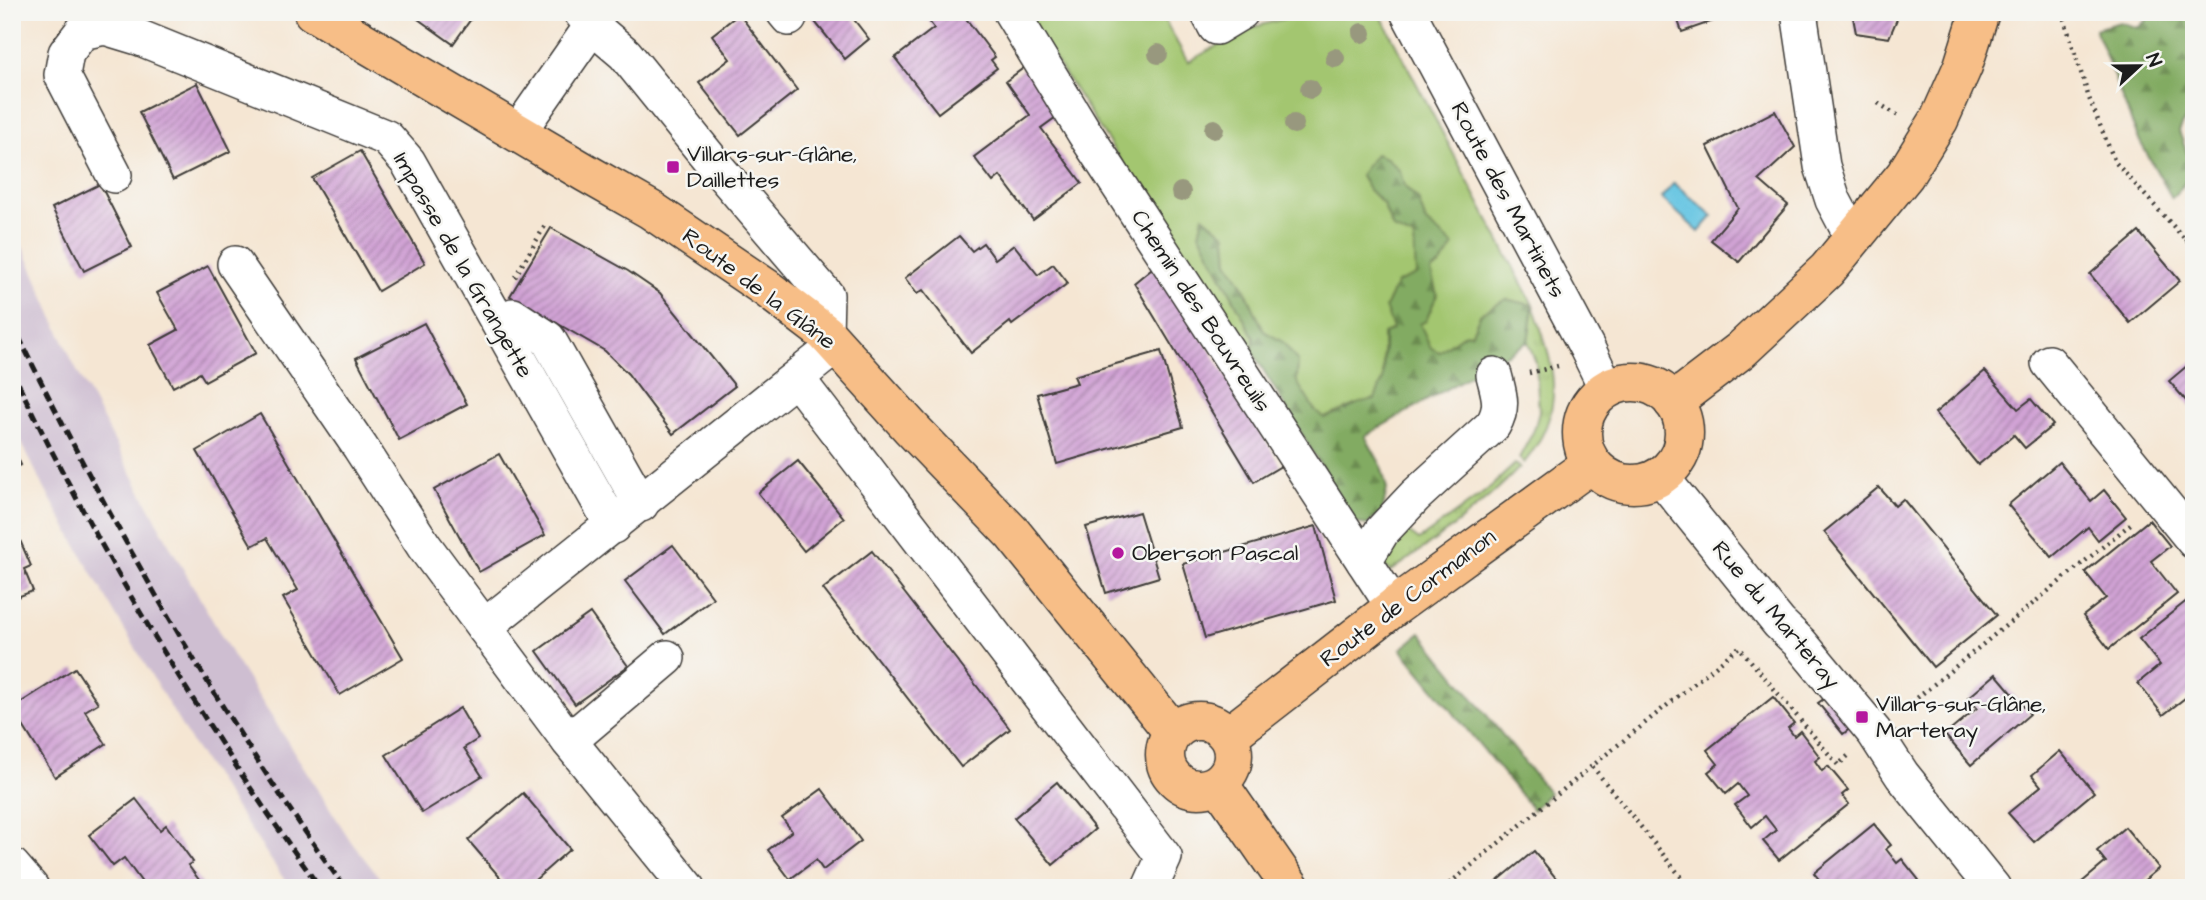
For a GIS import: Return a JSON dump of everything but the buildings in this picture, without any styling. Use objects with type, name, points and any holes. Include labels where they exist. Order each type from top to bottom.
[{"type":"main road","name":"Route de la Glâne","points":[[313,12],[651,210],[766,288],[831,339],[910,427],[1013,534],[1173,732]]},
{"type":"main road","points":[[1673,402],[1773,322],[1826,270],[1905,175],[1939,120],[1964,66],[1980,12]]},
{"type":"main road","points":[[1624,383],[1642,383],[1660,390],[1673,402],[1682,421],[1684,442],[1676,462],[1661,477],[1643,484],[1623,484],[1605,477],[1591,464],[1583,444],[1583,423],[1591,403],[1607,389],[1624,383]]},
{"type":"main road","name":"Route de Cormanon","points":[[1228,736],[1394,607],[1591,464]]},
{"type":"main road","points":[[1202,720],[1217,725],[1228,736],[1233,748],[1234,762],[1219,784],[1209,788],[1187,787],[1178,782],[1166,764],[1167,742],[1173,732],[1186,723],[1202,720]]},
{"type":"main road","points":[[1219,784],[1291,888]]},
{"type":"street","name":"Chemin des Bouvreuils","points":[[1011,12],[1084,132],[1394,607]]},
{"type":"street","points":[[1208,12],[1216,27],[1241,12]]},
{"type":"street","name":"Route des Martinets","points":[[1408,12],[1607,389]]},
{"type":"street","points":[[1799,12],[1822,166],[1833,200],[1853,237]]},
{"type":"street","points":[[484,627],[797,379],[831,339],[826,295],[714,164],[625,54],[587,19],[518,132]]},
{"type":"street","name":"Impasse de la Grangette","points":[[114,176],[62,75],[66,53],[82,32],[105,27],[138,37],[387,138],[408,162],[613,526]]},
{"type":"street","points":[[235,264],[424,546],[569,741],[688,888]]},
{"type":"street","points":[[513,316],[548,339],[641,504]]},
{"type":"street","points":[[2049,363],[2194,541]]},
{"type":"street","points":[[1364,561],[1382,531],[1398,514],[1493,425],[1499,414],[1507,375]]},
{"type":"street","points":[[797,379],[1164,857],[1150,888]]},
{"type":"street","name":"Rue du Marteray","points":[[1661,477],[1779,622],[1800,643],[1874,732],[1902,775],[1993,888]]},
{"type":"street","points":[[569,741],[667,658]]},
{"type":"street","points":[[12,866],[31,888]]},
{"type":"path","points":[[2062,12],[2089,98],[2115,162],[2194,250]]},
{"type":"path","points":[[1878,103],[1907,120]]},
{"type":"path","points":[[528,253],[546,224]]},
{"type":"path","points":[[2186,242],[2194,233]]},
{"type":"path","points":[[1507,375],[1559,366]]},
{"type":"path","points":[[1444,888],[1739,647],[1838,765],[1874,732],[2105,544]]},
{"type":"path","points":[[1592,766],[1690,888]]},
{"type":"shaded area","points":[[12,222],[74,365],[170,546],[233,656],[352,843],[388,888],[290,888],[191,742],[114,612],[42,484],[12,424]]},
{"type":"green space","points":[[1024,12],[1160,12],[1188,62],[1247,29],[1298,12],[1379,12],[1533,305],[1506,299],[1481,313],[1471,334],[1465,333],[1439,352],[1431,348],[1420,324],[1426,321],[1437,295],[1431,271],[1440,265],[1454,246],[1426,222],[1418,199],[1404,186],[1400,171],[1387,158],[1376,154],[1360,175],[1369,190],[1383,204],[1393,229],[1414,238],[1416,275],[1397,283],[1385,307],[1393,329],[1383,334],[1383,380],[1375,399],[1324,418],[1314,409],[1297,382],[1298,362],[1283,342],[1264,331],[1243,285],[1228,261],[1226,235],[1203,216],[1199,233],[1254,338],[1252,351],[1241,345]]},
{"type":"green space","points":[[2154,12],[2194,12],[2194,102],[2179,131],[2194,172],[2172,198],[2138,138],[2095,29],[2120,22],[2138,28]]},
{"type":"green space","points":[[1376,154],[1387,158],[1400,171],[1404,186],[1418,199],[1426,222],[1455,246],[1440,265],[1431,271],[1437,295],[1426,321],[1439,352],[1465,333],[1471,334],[1481,313],[1506,299],[1533,305],[1528,342],[1365,436],[1381,465],[1387,489],[1382,513],[1367,525],[1355,523],[1252,351],[1254,338],[1199,233],[1203,216],[1226,235],[1228,261],[1243,285],[1264,331],[1283,342],[1298,362],[1297,382],[1346,410],[1361,401],[1383,380],[1385,307],[1397,283],[1393,229],[1383,204],[1369,190],[1360,174]]},
{"type":"green space","points":[[1533,305],[1551,367],[1552,405],[1538,443],[1524,463],[1519,458],[1534,430],[1539,412],[1536,363],[1528,342]]},
{"type":"green space","points":[[1515,464],[1520,467],[1490,496],[1424,548],[1390,572],[1381,562],[1398,524],[1419,540],[1486,491]]},
{"type":"green space","points":[[1421,633],[1549,793],[1533,810],[1401,649]]},
{"type":"water","points":[[1674,183],[1713,216],[1699,232],[1661,198]]},
{"type":"railway","points":[[12,323],[86,469],[166,613],[252,752],[345,888]]},
{"type":"railway","points":[[12,370],[80,505],[154,636],[235,764],[320,888]]},
{"type":"place","name":"Villars-sur-Glâne, Daillettes","points":[[673,167]]},
{"type":"place","name":"Oberson Pascal","points":[[1118,553]]},
{"type":"place","name":"Villars-sur-Glâne, Marteray","points":[[1862,717]]}]
